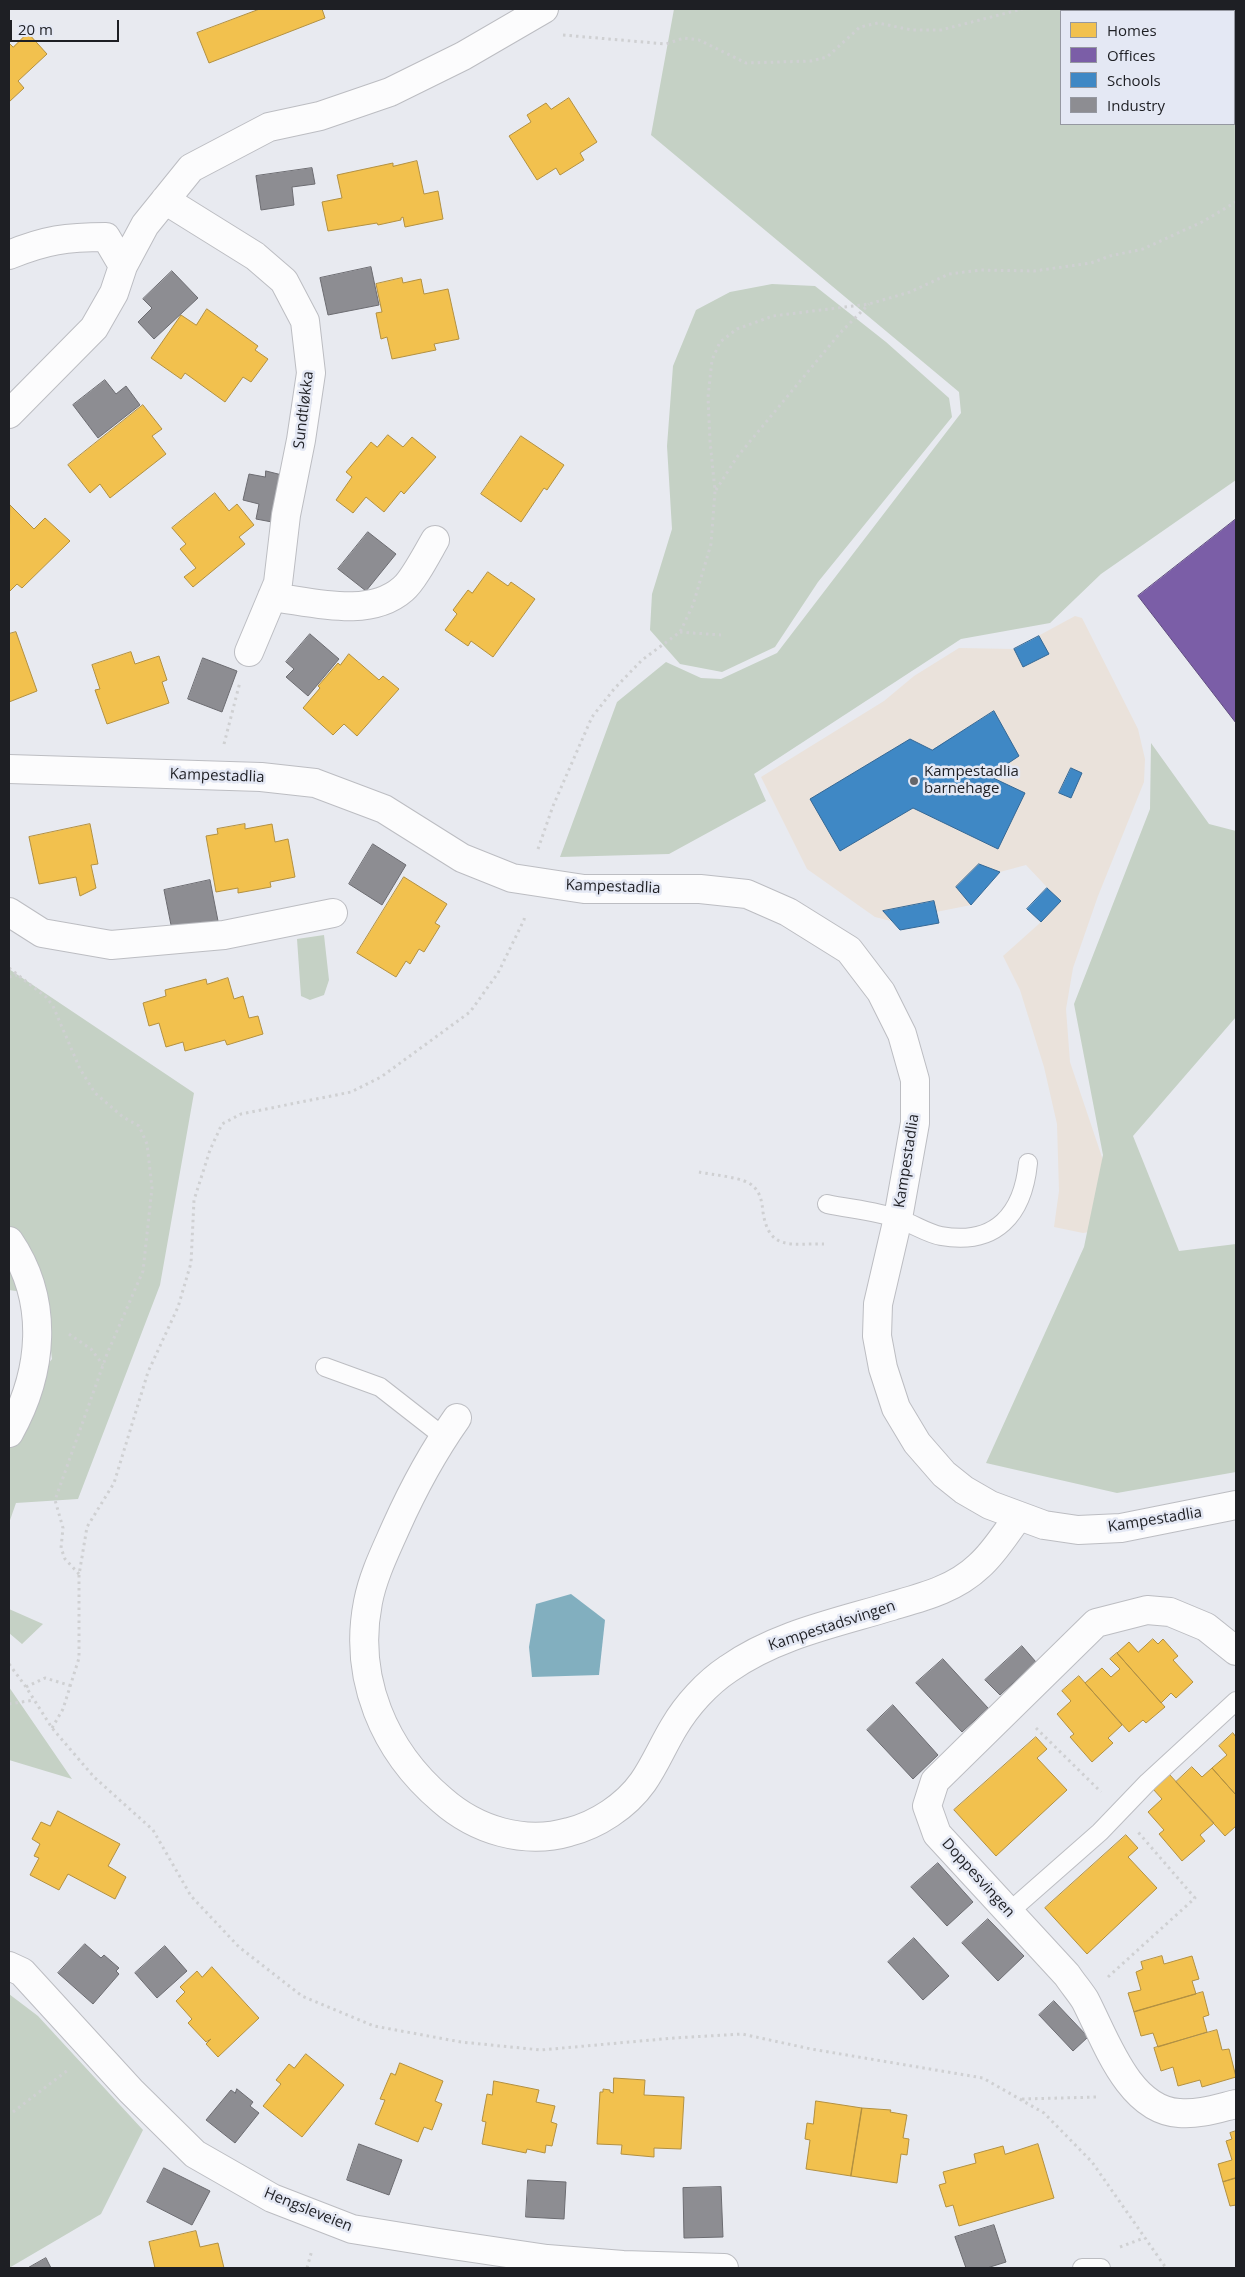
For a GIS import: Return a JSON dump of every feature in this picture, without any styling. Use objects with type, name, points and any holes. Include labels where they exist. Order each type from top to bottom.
[{"type":"street","points":[[9,414],[94,328],[114,293],[123,266],[145,225],[191,168],[268,127],[320,116],[390,92],[463,56],[544,9]]},
{"type":"street","name":"Sundtløkka","points":[[165,200],[256,256],[284,281],[305,321],[310,373],[301,440],[286,515],[278,583],[249,652]]},
{"type":"street","points":[[9,255],[36,243],[69,237],[106,238],[123,266]]},
{"type":"street","points":[[272,597],[364,607],[390,597],[404,588],[435,540]]},
{"type":"street","name":"Kampestadlia","points":[[9,769],[261,777],[315,783],[384,810],[462,858],[512,878],[584,889],[700,889],[747,894],[788,912],[849,950],[885,1000],[902,1034],[915,1080],[915,1123],[898,1218],[878,1304],[877,1336],[883,1368],[896,1408],[917,1443],[944,1474],[964,1490],[990,1505],[1018,1517],[1044,1525],[1078,1530],[1121,1528],[1236,1505]]},
{"type":"street","points":[[9,912],[42,933],[111,945],[224,935],[333,913]]},
{"type":"street","points":[[9,1241],[26,1276],[34,1303],[37,1329],[32,1380],[22,1410],[9,1433]]},
{"type":"street","name":"Kampestadsvingen","points":[[450,1427],[408,1499],[379,1565],[368,1602],[364,1642],[368,1681],[380,1719],[398,1754],[423,1784],[453,1810],[479,1825],[508,1834],[538,1837],[568,1833],[597,1822],[622,1804],[643,1782],[676,1724],[698,1695],[726,1670],[757,1650],[791,1636],[929,1595],[956,1583],[980,1566],[1018,1517]]},
{"type":"street","name":"Doppesvingen","points":[[1236,1651],[1206,1627],[1170,1612],[1147,1610],[1096,1623],[935,1781],[927,1806],[938,1834],[1067,1975],[1084,1999],[1107,2048],[1127,2078],[1150,2104],[1179,2114],[1214,2110],[1236,2104]]},
{"type":"street","name":"Hengsleveien","points":[[9,1966],[22,1972],[93,2050],[195,2154],[272,2198],[352,2229],[547,2259],[623,2265],[724,2268]]},
{"type":"lane","points":[[898,1218],[939,1236],[966,1238],[992,1231],[1013,1214],[1022,1195],[1028,1163]]},
{"type":"lane","name":"Kampestadlia","points":[[827,1204],[898,1218]]},
{"type":"lane","points":[[325,1367],[380,1387],[450,1427]]},
{"type":"lane","points":[[1009,1912],[1100,1832],[1148,1782],[1236,1701]]},
{"type":"lane","points":[[1082,2268],[1101,2268]]},
{"type":"path","points":[[558,34],[666,44],[684,38],[699,40],[746,63],[811,61],[827,57],[860,28],[878,23],[912,30],[941,30],[1022,9]]},
{"type":"path","points":[[52,1728],[63,1709],[72,1686],[79,1658],[79,1575],[87,1527],[114,1483],[148,1372],[178,1307],[191,1263],[194,1200],[210,1150],[222,1124],[241,1114],[351,1092],[381,1077],[470,1012],[498,973],[524,920],[538,845],[592,717],[614,689],[642,660],[680,632],[693,605],[711,544],[716,491],[710,441],[708,397],[712,360],[720,342],[737,329],[773,316],[869,304],[910,292],[950,274],[981,270],[1034,271],[1091,263],[1110,256],[1143,249],[1202,222],[1236,202]]},
{"type":"path","points":[[716,491],[737,457],[840,333],[869,304]]},
{"type":"path","points":[[680,632],[721,634]]},
{"type":"path","points":[[216,776],[249,652]]},
{"type":"path","points":[[9,968],[53,1006],[80,1069],[95,1093],[123,1117],[139,1126],[147,1144],[152,1188],[143,1271],[103,1365],[56,1500],[63,1528],[61,1548],[65,1559],[79,1575]]},
{"type":"path","points":[[9,977],[18,975]]},
{"type":"path","points":[[699,1172],[741,1180],[754,1186],[761,1197],[765,1225],[773,1239],[783,1243],[824,1244]]},
{"type":"path","points":[[37,1329],[56,1327],[90,1349],[103,1365]]},
{"type":"path","points":[[9,1664],[52,1728],[94,1777],[153,1830],[191,1896],[239,1948],[302,1996],[374,2026],[461,2042],[541,2050],[742,2034],[811,2049],[982,2078],[1044,2113],[1092,2162],[1166,2268]]},
{"type":"path","points":[[26,1687],[45,1678],[72,1686]]},
{"type":"path","points":[[9,1704],[34,1700]]},
{"type":"path","points":[[13,2112],[93,2050]]},
{"type":"path","points":[[1020,2100],[1142,2095]]},
{"type":"shaded area","points":[[674,9],[1236,9],[1236,480],[1101,574],[1050,623],[961,639],[754,774],[766,801],[669,854],[560,857],[617,702],[666,662],[701,678],[721,679],[777,653],[961,413],[959,392],[651,135]]},
{"type":"shaded area","points":[[772,284],[815,286],[886,342],[949,398],[952,417],[818,582],[775,647],[722,672],[680,664],[650,630],[652,594],[672,529],[667,446],[673,366],[696,310],[730,292]]},
{"type":"shaded area","points":[[1075,616],[1082,618],[1138,729],[1145,759],[1144,782],[1098,896],[1073,968],[1066,1009],[1070,1062],[1108,1175],[1102,1230],[1083,1233],[1054,1227],[1059,1191],[1057,1124],[1044,1067],[1020,990],[1003,956],[1041,922],[1060,901],[1026,865],[1000,872],[971,905],[891,921],[875,917],[807,869],[761,777],[884,701],[914,676],[959,648],[1014,649]]},
{"type":"shaded area","points":[[1151,743],[1209,824],[1236,831],[1236,1017],[1133,1136],[1179,1251],[1236,1244],[1236,1472],[1117,1493],[986,1463],[1084,1247],[1103,1155],[1074,1004],[1150,809]]},
{"type":"shaded area","points":[[324,935],[329,980],[324,995],[310,1000],[301,996],[297,939]]},
{"type":"shaded area","points":[[9,969],[194,1093],[160,1285],[78,1499],[16,1503],[9,1523],[9,1413],[52,1359],[44,1295],[9,1290]]},
{"type":"shaded area","points":[[9,1609],[43,1624],[22,1644],[9,1633]]},
{"type":"shaded area","points":[[9,1687],[72,1779],[9,1760]]},
{"type":"shaded area","points":[[9,1994],[38,2016],[143,2130],[101,2214],[9,2268]]},
{"type":"water","points":[[571,1594],[605,1620],[599,1675],[532,1677],[529,1647],[536,1604]]},
{"type":"building: Homes","points":[[260,9],[322,9],[325,18],[209,63],[197,33]]},
{"type":"building: Homes","points":[[28,33],[47,54],[18,81],[24,88],[9,102],[9,43],[13,47]]},
{"type":"building: Homes","points":[[569,98],[597,142],[580,153],[584,160],[560,175],[556,168],[537,180],[509,136],[531,122],[527,115],[546,103],[551,109]]},
{"type":"building: Homes","points":[[417,161],[424,194],[438,191],[443,219],[405,227],[403,217],[401,220],[378,225],[377,223],[328,231],[322,202],[342,198],[337,175],[393,163],[393,166]]},
{"type":"building: Homes","points":[[402,278],[403,283],[421,279],[424,294],[448,289],[459,339],[434,344],[436,350],[392,359],[387,337],[381,339],[376,313],[382,312],[376,284]]},
{"type":"building: Homes","points":[[207,309],[258,346],[255,350],[268,359],[251,382],[243,377],[225,402],[185,373],[181,379],[151,358],[181,315],[196,325]]},
{"type":"building: Homes","points":[[143,405],[162,429],[152,436],[166,454],[110,498],[100,484],[90,493],[68,465]]},
{"type":"building: Homes","points":[[388,435],[403,447],[412,437],[436,457],[404,494],[401,491],[384,512],[366,497],[353,513],[336,500],[352,477],[346,472],[371,442],[377,447]]},
{"type":"building: Homes","points":[[521,436],[564,465],[547,490],[544,488],[521,522],[481,494]]},
{"type":"building: Homes","points":[[215,493],[229,511],[237,504],[254,525],[239,537],[245,544],[193,587],[184,577],[196,568],[180,549],[186,544],[172,528]]},
{"type":"building: Homes","points":[[10,505],[34,529],[45,518],[70,541],[22,588],[17,584],[9,592]]},
{"type":"building: Homes","points":[[488,572],[508,586],[511,582],[535,599],[493,657],[471,641],[468,646],[445,630],[457,614],[453,610],[468,590],[472,593]]},
{"type":"building: Homes","points":[[16,632],[37,691],[9,702],[9,634]]},
{"type":"building: Homes","points":[[131,652],[135,664],[159,656],[167,680],[162,682],[169,703],[107,724],[95,690],[100,689],[92,665]]},
{"type":"building: Homes","points":[[349,654],[379,680],[383,676],[399,689],[357,736],[344,724],[333,735],[303,708],[320,688],[318,686],[338,663],[340,665]]},
{"type":"building: Homes","points":[[90,824],[98,864],[91,865],[96,888],[80,896],[76,877],[39,884],[29,837]]},
{"type":"building: Homes","points":[[245,824],[245,829],[272,824],[275,842],[288,839],[295,877],[270,882],[271,887],[238,893],[238,888],[216,892],[206,836],[218,834],[217,829]]},
{"type":"building: Homes","points":[[404,877],[447,904],[435,923],[440,926],[424,952],[419,949],[410,964],[406,961],[396,977],[357,953]]},
{"type":"building: Homes","points":[[228,978],[234,999],[243,996],[249,1018],[258,1016],[263,1034],[227,1045],[225,1040],[185,1051],[183,1042],[166,1047],[159,1023],[149,1026],[143,1003],[166,996],[165,990],[206,979],[207,984]]},
{"type":"building: Homes","points":[[1153,1639],[1158,1644],[1163,1639],[1178,1656],[1173,1660],[1193,1682],[1176,1698],[1171,1693],[1161,1703],[1117,1653],[1129,1642],[1138,1652]]},
{"type":"building: Homes","points":[[1117,1653],[1165,1707],[1146,1723],[1143,1720],[1129,1732],[1085,1683],[1102,1668],[1111,1677],[1120,1669],[1110,1659]]},
{"type":"building: Homes","points":[[1079,1676],[1122,1725],[1108,1738],[1113,1743],[1092,1762],[1070,1737],[1074,1734],[1057,1714],[1071,1701],[1062,1691]]},
{"type":"building: Homes","points":[[1233,1733],[1236,1737],[1236,1795],[1212,1768],[1227,1755],[1219,1746]]},
{"type":"building: Homes","points":[[1036,1737],[1047,1749],[1037,1758],[1067,1790],[996,1856],[954,1810]]},
{"type":"building: Homes","points":[[1192,1767],[1202,1777],[1212,1768],[1236,1795],[1236,1826],[1225,1836],[1176,1782]]},
{"type":"building: Homes","points":[[1169,1774],[1214,1823],[1200,1835],[1205,1841],[1182,1861],[1159,1834],[1164,1830],[1148,1812],[1162,1799],[1153,1789]]},
{"type":"building: Homes","points":[[58,1811],[120,1844],[108,1866],[126,1877],[115,1899],[68,1874],[59,1890],[30,1875],[39,1858],[34,1856],[40,1844],[32,1839],[41,1822],[50,1826]]},
{"type":"building: Homes","points":[[1126,1835],[1138,1848],[1128,1857],[1157,1888],[1087,1954],[1045,1908]]},
{"type":"building: Homes","points":[[1162,1956],[1164,1964],[1192,1956],[1199,1979],[1192,1981],[1196,1994],[1134,2012],[1128,1993],[1141,1990],[1136,1972],[1143,1969],[1141,1962]]},
{"type":"building: Homes","points":[[212,1967],[259,2018],[218,2057],[206,2044],[211,2039],[206,2042],[188,2023],[192,2019],[176,2001],[185,1992],[180,1987],[197,1971],[202,1977]]},
{"type":"building: Homes","points":[[1203,1992],[1209,2015],[1203,2017],[1207,2032],[1158,2047],[1153,2033],[1141,2036],[1134,2012]]},
{"type":"building: Homes","points":[[1217,2030],[1222,2050],[1229,2049],[1236,2077],[1202,2087],[1200,2080],[1178,2086],[1173,2067],[1161,2071],[1154,2048]]},
{"type":"building: Homes","points":[[306,2054],[344,2085],[302,2137],[263,2106],[281,2084],[276,2080],[289,2064],[294,2068]]},
{"type":"building: Homes","points":[[400,2063],[443,2081],[435,2101],[442,2104],[432,2130],[424,2127],[418,2142],[375,2124],[385,2100],[380,2099],[391,2073],[395,2075]]},
{"type":"building: Homes","points":[[614,2078],[645,2080],[644,2095],[684,2097],[681,2149],[654,2148],[654,2157],[621,2154],[622,2145],[597,2144],[600,2092],[603,2092],[603,2089],[610,2090],[613,2093]]},
{"type":"building: Homes","points":[[494,2081],[539,2090],[536,2102],[555,2106],[551,2122],[557,2124],[552,2146],[546,2145],[545,2153],[527,2149],[526,2153],[482,2144],[486,2122],[482,2121],[487,2094],[492,2095]]},
{"type":"building: Homes","points":[[816,2101],[862,2108],[851,2176],[806,2169],[810,2140],[805,2139],[807,2123],[813,2124]]},
{"type":"building: Homes","points":[[862,2108],[891,2110],[890,2112],[907,2115],[903,2138],[909,2139],[907,2155],[901,2154],[897,2183],[851,2176]]},
{"type":"building: Homes","points":[[1236,2131],[1236,2178],[1223,2182],[1218,2164],[1232,2160],[1226,2141],[1232,2139],[1230,2133]]},
{"type":"building: Homes","points":[[1038,2144],[1054,2198],[959,2226],[953,2205],[946,2207],[939,2185],[946,2183],[943,2172],[976,2163],[974,2154],[1003,2146],[1005,2154]]},
{"type":"building: Homes","points":[[1236,2178],[1236,2205],[1230,2206],[1223,2182]]},
{"type":"building: Homes","points":[[196,2231],[200,2247],[218,2243],[224,2268],[155,2268],[149,2242]]},
{"type":"building: Offices","points":[[1236,519],[1236,723],[1138,596]]},
{"type":"building: Schools","points":[[1039,636],[1049,654],[1023,667],[1014,649]]},
{"type":"building: Schools","points":[[994,711],[1019,756],[989,776],[1025,793],[998,849],[913,808],[840,851],[810,799],[910,739],[932,750]]},
{"type":"building: Schools","points":[[1071,768],[1082,773],[1071,798],[1059,793]]},
{"type":"building: Schools","points":[[979,864],[1000,872],[971,905],[956,887]]},
{"type":"building: Schools","points":[[1047,888],[1061,901],[1041,922],[1027,909]]},
{"type":"building: Schools","points":[[934,901],[939,923],[900,930],[883,911]]},
{"type":"building: Industry","points":[[312,168],[315,184],[292,187],[294,205],[261,210],[256,176]]},
{"type":"building: Industry","points":[[371,267],[379,305],[328,315],[320,278]]},
{"type":"building: Industry","points":[[172,271],[198,298],[154,339],[138,322],[152,308],[143,299]]},
{"type":"building: Industry","points":[[105,380],[116,394],[126,386],[140,405],[98,438],[73,405]]},
{"type":"building: Industry","points":[[266,471],[282,475],[272,522],[256,519],[259,504],[243,500],[249,474],[265,477]]},
{"type":"building: Industry","points":[[368,532],[396,554],[366,591],[338,569]]},
{"type":"building: Industry","points":[[310,634],[339,659],[308,696],[286,677],[294,669],[286,662]]},
{"type":"building: Industry","points":[[203,658],[237,671],[222,712],[188,699]]},
{"type":"building: Industry","points":[[373,844],[406,865],[382,905],[349,884]]},
{"type":"building: Industry","points":[[210,880],[218,921],[172,930],[164,890]]},
{"type":"building: Industry","points":[[1022,1646],[1036,1662],[1000,1695],[985,1680]]},
{"type":"building: Industry","points":[[943,1659],[988,1708],[962,1732],[916,1683]]},
{"type":"building: Industry","points":[[893,1705],[938,1755],[913,1779],[867,1730]]},
{"type":"building: Industry","points":[[938,1863],[973,1902],[947,1926],[911,1887]]},
{"type":"building: Industry","points":[[988,1919],[1024,1956],[998,1981],[962,1943]]},
{"type":"building: Industry","points":[[914,1938],[949,1976],[923,2000],[888,1962]]},
{"type":"building: Industry","points":[[85,1944],[101,1958],[104,1955],[119,1968],[116,1971],[119,1974],[93,2004],[58,1973]]},
{"type":"building: Industry","points":[[165,1946],[187,1971],[157,1998],[135,1973]]},
{"type":"building: Industry","points":[[1054,2001],[1088,2037],[1073,2051],[1039,2015]]},
{"type":"building: Industry","points":[[237,2089],[253,2102],[250,2106],[259,2113],[235,2143],[206,2120],[231,2090],[235,2093]]},
{"type":"building: Industry","points":[[359,2144],[402,2160],[389,2195],[347,2180]]},
{"type":"building: Industry","points":[[164,2168],[210,2191],[192,2225],[147,2202]]},
{"type":"building: Industry","points":[[528,2180],[566,2182],[564,2219],[526,2217]]},
{"type":"building: Industry","points":[[721,2187],[723,2237],[684,2238],[683,2188]]},
{"type":"building: Industry","points":[[994,2225],[1006,2262],[987,2268],[966,2268],[955,2237]]},
{"type":"building: Industry","points":[[46,2258],[51,2268],[28,2268]]},
{"type":"place","name":"Kampestadlia barnehage","points":[[914,781]]}]
